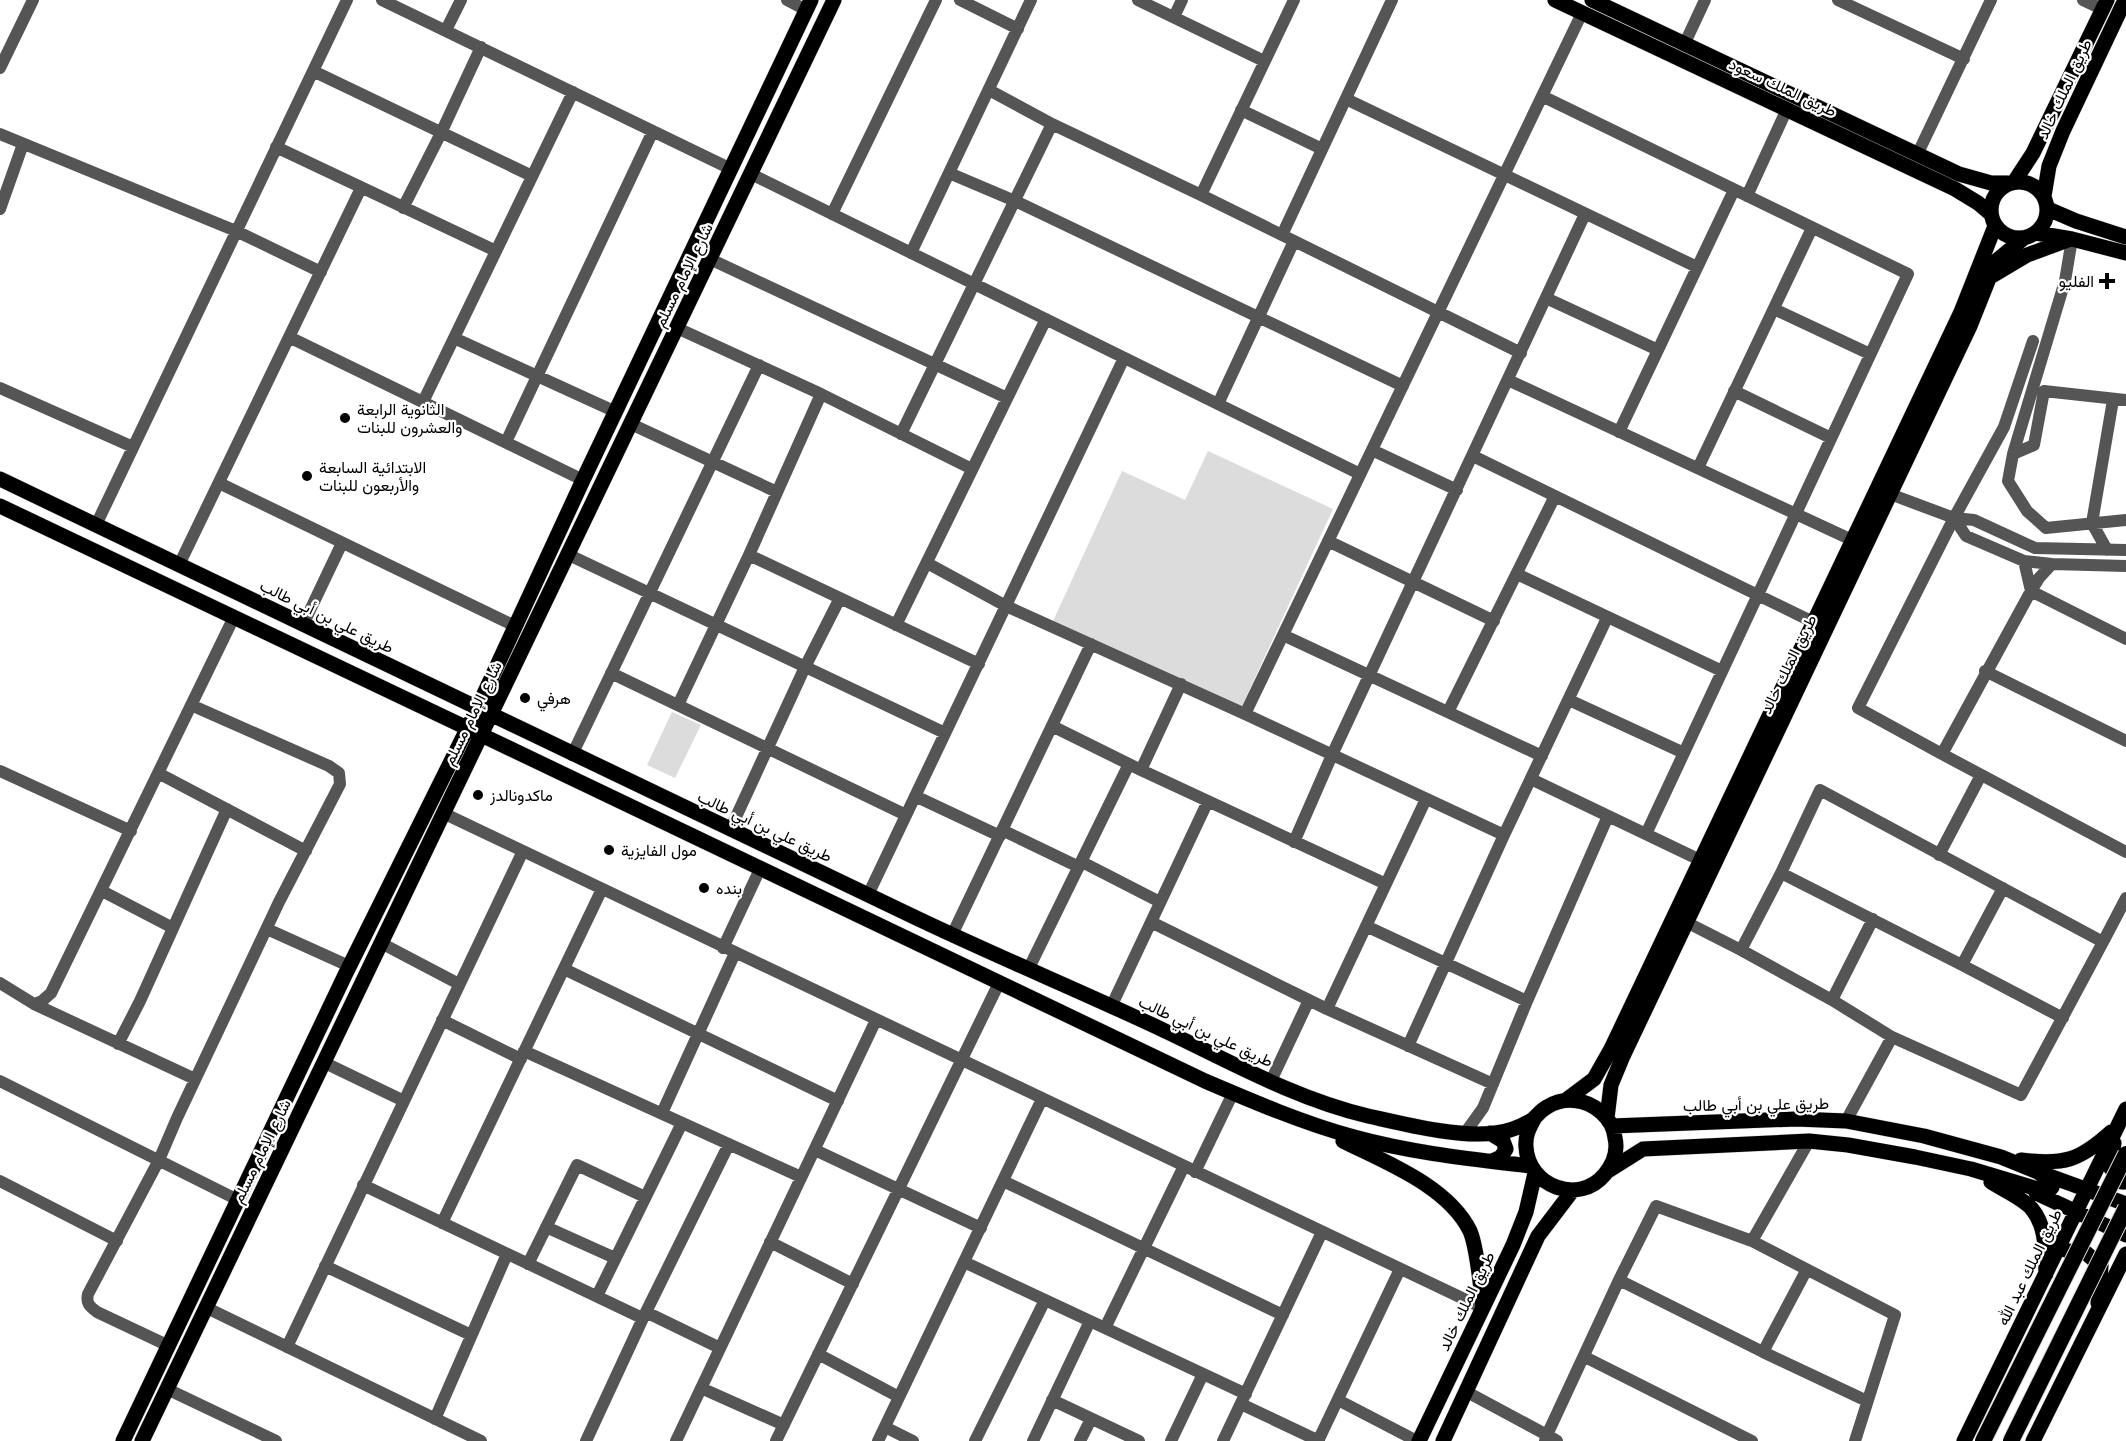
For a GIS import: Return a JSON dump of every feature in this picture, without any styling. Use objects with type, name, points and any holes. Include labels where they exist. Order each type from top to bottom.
[{"type":"highway","points":[[1983,1441],[2126,1154]]},
{"type":"highway","points":[[2010,1441],[2126,1206]]},
{"type":"main road","name":"شارع الإمام مسلم","points":[[123,1441],[349,966],[569,555],[834,0]]},
{"type":"main road","name":"طريق الملك سعود","points":[[1555,0],[1955,189],[1978,203],[1993,220]]},
{"type":"main road","name":"طريق الملك خالد","points":[[2046,202],[2049,166],[2063,131],[2125,0]]},
{"type":"main road","name":"طريق الملك سعود","points":[[1599,2],[1684,45],[1959,174],[1991,183],[2011,183]]},
{"type":"main road","name":"شارع الإمام مسلم","points":[[484,712],[515,626],[809,5]]},
{"type":"main road","name":"طريق الملك خالد","points":[[2011,183],[2033,153],[2105,5]]},
{"type":"main road","points":[[2126,237],[2076,220],[2046,202],[2031,184],[2011,183],[2000,188],[1994,196],[1993,220],[2003,234],[2013,238],[2030,235],[2072,239],[2126,254]]},
{"type":"main road","points":[[2030,235],[2043,226],[2046,202]]},
{"type":"main road","name":"طريق الملك خالد","points":[[1610,1122],[1611,1085],[1623,1056],[1970,326],[1990,277],[1993,220]]},
{"type":"main road","name":"طريق الملك خالد","points":[[1566,1100],[1594,1079],[1611,1049],[1961,312],[1990,257],[2030,235]]},
{"type":"main road","points":[[1990,277],[2026,255],[2072,239]]},
{"type":"main road","name":"طريق علي بن أبي طالب","points":[[0,479],[730,830],[1270,1081],[1309,1097],[1362,1114],[1420,1127],[1465,1133],[1490,1133],[1513,1128],[1534,1119]]},
{"type":"main road","points":[[0,506],[999,983],[1281,1114],[1388,1145],[1533,1169]]},
{"type":"main road","name":"شارع الإمام مسلم","points":[[142,1441],[443,813],[474,731]]},
{"type":"main road","points":[[1594,1079],[1595,1085],[1601,1090],[1611,1085]]},
{"type":"main road","points":[[1566,1100],[1581,1101],[1596,1107],[1610,1122],[1616,1137],[1614,1160],[1608,1171],[1599,1181],[1587,1188],[1573,1191],[1558,1189],[1545,1182],[1533,1169],[1526,1150],[1527,1134],[1542,1109],[1566,1100]]},
{"type":"main road","name":"طريق الملك عبد الله","points":[[1964,1441],[2126,1109]]},
{"type":"main road","name":"طريق علي بن أبي طالب","points":[[1610,1122],[1796,1119],[1846,1121],[1924,1136],[2001,1157],[2126,1206]]},
{"type":"main road","points":[[1306,1122],[1414,1176],[1458,1213],[1470,1232],[1483,1308]]},
{"type":"main road","points":[[2001,1157],[2058,1162],[2082,1155],[2118,1126]]},
{"type":"main road","points":[[2118,1126],[2110,1167],[2122,1182],[2126,1182]]},
{"type":"main road","points":[[1490,1133],[1506,1146],[1504,1154],[1492,1161]]},
{"type":"main road","points":[[1608,1171],[1643,1149],[1809,1141],[1859,1147],[1971,1169],[2048,1192],[2052,1187],[2051,1182],[2038,1172]]},
{"type":"main road","name":"طريق الملك خالد","points":[[1418,1441],[1513,1245],[1526,1212],[1533,1169]]},
{"type":"main road","points":[[1971,1169],[2031,1207],[2040,1222],[2044,1235],[2046,1275]]},
{"type":"main road","points":[[2020,1185],[2126,1235]]},
{"type":"main road","points":[[1443,1441],[1528,1257],[1546,1224],[1573,1191]]},
{"type":"main road","points":[[1526,1212],[1536,1205],[1542,1208],[1546,1213],[1546,1224]]},
{"type":"main road","points":[[2046,1275],[2067,1251],[2086,1253],[2101,1266],[2097,1309]]},
{"type":"main road","points":[[2033,1441],[2126,1254]]},
{"type":"main road","points":[[2097,1309],[2126,1277]]},
{"type":"street","points":[[0,68],[5,43],[33,0]]},
{"type":"street","points":[[96,525],[347,0]]},
{"type":"street","points":[[382,0],[731,169]]},
{"type":"street","points":[[446,30],[461,0]]},
{"type":"street","points":[[787,0],[809,5]]},
{"type":"street","points":[[832,214],[936,0]]},
{"type":"street","points":[[960,0],[1018,28]]},
{"type":"street","points":[[911,253],[1031,0]]},
{"type":"street","points":[[1138,0],[1264,61]]},
{"type":"street","points":[[1174,17],[1182,0]]},
{"type":"street","points":[[1201,195],[1294,0]]},
{"type":"street","points":[[1282,235],[1392,0]]},
{"type":"street","points":[[1684,45],[1705,0]]},
{"type":"street","points":[[1838,0],[1964,59]]},
{"type":"street","points":[[1918,153],[1991,0]]},
{"type":"street","points":[[2083,0],[2105,5]]},
{"type":"street","points":[[1245,714],[1582,13]]},
{"type":"street","points":[[403,208],[481,47]]},
{"type":"street","points":[[313,71],[532,176]]},
{"type":"street","points":[[988,90],[1052,124],[1521,353]]},
{"type":"street","points":[[423,402],[573,92]]},
{"type":"street","points":[[1542,96],[1908,274],[1646,834]]},
{"type":"street","points":[[1346,99],[1698,267]]},
{"type":"street","points":[[1241,110],[1322,149]]},
{"type":"street","points":[[1747,196],[1787,110]]},
{"type":"street","points":[[901,434],[1052,124]]},
{"type":"street","points":[[506,442],[653,131]]},
{"type":"street","points":[[0,134],[236,231],[321,272]]},
{"type":"street","points":[[0,209],[23,144]]},
{"type":"street","points":[[276,147],[496,251]]},
{"type":"street","points":[[949,172],[1015,201],[1403,386]]},
{"type":"street","points":[[751,174],[1360,474]]},
{"type":"street","points":[[179,565],[361,188]]},
{"type":"street","points":[[1619,432],[1734,190]]},
{"type":"street","points":[[1294,842],[1332,754],[1585,214]]},
{"type":"street","points":[[1698,468],[1812,228]]},
{"type":"street","points":[[2072,239],[2065,281],[2013,454],[2008,481],[2027,511],[2046,528],[2126,520]]},
{"type":"street","points":[[1218,404],[1294,241]]},
{"type":"street","points":[[710,259],[1007,398]]},
{"type":"street","points":[[1546,298],[1658,350]]},
{"type":"street","points":[[1773,309],[1870,354]]},
{"type":"street","points":[[897,624],[1046,319]]},
{"type":"street","points":[[677,328],[821,394],[972,469]]},
{"type":"street","points":[[289,338],[583,480]]},
{"type":"street","points":[[454,338],[616,412]]},
{"type":"street","points":[[2033,341],[2004,427],[1954,518],[1858,708],[2126,852]]},
{"type":"street","points":[[868,895],[1124,358]]},
{"type":"street","points":[[572,755],[759,365]]},
{"type":"street","points":[[1508,380],[1852,540]]},
{"type":"street","points":[[0,388],[133,447]]},
{"type":"street","points":[[2013,454],[2034,445],[2044,391],[2126,400]]},
{"type":"street","points":[[1734,392],[1831,438]]},
{"type":"street","points":[[678,705],[749,555],[821,394]]},
{"type":"street","points":[[2107,550],[2092,522],[2113,400]]},
{"type":"street","points":[[631,424],[777,492]]},
{"type":"street","points":[[1372,450],[1456,489]]},
{"type":"street","points":[[1473,456],[1813,622]]},
{"type":"street","points":[[219,483],[515,626]]},
{"type":"street","points":[[1890,494],[1954,518],[1974,520],[2035,548],[2126,550]]},
{"type":"street","points":[[1448,712],[1555,496]]},
{"type":"street","points":[[1954,518],[1966,536],[2024,561],[2126,566]]},
{"type":"street","points":[[1328,541],[1494,621]]},
{"type":"street","points":[[303,625],[342,543]]},
{"type":"street","points":[[569,555],[945,733]]},
{"type":"street","points":[[749,555],[979,664]]},
{"type":"street","points":[[2024,561],[2031,591]]},
{"type":"street","points":[[927,562],[1006,606],[1181,684],[1504,835]]},
{"type":"street","points":[[1942,754],[1985,671],[2031,591],[2052,564]]},
{"type":"street","points":[[1517,574],[1722,671]]},
{"type":"street","points":[[2031,591],[2126,639]]},
{"type":"street","points":[[730,830],[840,598]]},
{"type":"street","points":[[34,1004],[42,1001],[51,993],[234,616]]},
{"type":"street","points":[[1408,1046],[1504,835],[1607,618]]},
{"type":"street","points":[[1283,635],[1542,756]]},
{"type":"street","points":[[952,935],[1091,644]]},
{"type":"street","points":[[1985,671],[2126,741]]},
{"type":"street","points":[[612,674],[906,815]]},
{"type":"street","points":[[1028,970],[1081,864],[1181,684]]},
{"type":"street","points":[[1569,700],[1684,753]]},
{"type":"street","points":[[169,1346],[90,1307],[87,1301],[88,1294],[159,1160],[267,929],[340,784],[339,773],[329,766],[191,705]]},
{"type":"street","points":[[1052,726],[1386,884]]},
{"type":"street","points":[[0,771],[131,831]]},
{"type":"street","points":[[158,773],[306,850]]},
{"type":"street","points":[[1939,855],[1981,775]]},
{"type":"street","points":[[1531,779],[1700,860]]},
{"type":"street","points":[[1741,950],[1820,790],[2103,942]]},
{"type":"street","points":[[915,796],[1081,864],[1160,902]]},
{"type":"street","points":[[1327,1009],[1426,799]]},
{"type":"street","points":[[1111,1007],[1208,801]]},
{"type":"street","points":[[118,1044],[228,809]]},
{"type":"street","points":[[443,813],[735,954],[1483,1308]]},
{"type":"street","points":[[1465,1133],[1484,1108],[1527,1000],[1608,816]]},
{"type":"street","points":[[287,1347],[523,851]]},
{"type":"street","points":[[723,948],[760,869]]},
{"type":"street","points":[[1781,873],[1962,964],[2063,1018]]},
{"type":"street","points":[[1962,964],[2003,888]]},
{"type":"street","points":[[442,1222],[602,889]]},
{"type":"street","points":[[102,891],[173,928]]},
{"type":"street","points":[[1686,922],[1832,1000],[1892,1036],[2021,1095],[2126,898]]},
{"type":"street","points":[[1832,1000],[1873,919]]},
{"type":"street","points":[[1151,922],[1327,1009],[1493,1084]]},
{"type":"street","points":[[1366,926],[1527,1000]]},
{"type":"street","points":[[267,929],[349,966]]},
{"type":"street","points":[[381,943],[459,984]]},
{"type":"street","points":[[662,1113],[735,954]]},
{"type":"street","points":[[564,969],[838,1101]]},
{"type":"street","points":[[0,983],[34,1004],[195,1079]]},
{"type":"street","points":[[776,1441],[999,983]]},
{"type":"street","points":[[1270,1081],[1309,1000]]},
{"type":"street","points":[[442,1020],[662,1113],[801,1177]]},
{"type":"street","points":[[676,1441],[876,1020]]},
{"type":"street","points":[[1846,1121],[1892,1036]]},
{"type":"street","points":[[323,1062],[404,1101]]},
{"type":"street","points":[[0,1081],[238,1200]]},
{"type":"street","points":[[1105,1328],[1144,1249],[1233,1093]]},
{"type":"street","points":[[878,1441],[1042,1099]]},
{"type":"street","points":[[597,1296],[681,1123]]},
{"type":"street","points":[[1752,1241],[1809,1141]]},
{"type":"street","points":[[586,1441],[644,1316],[729,1144]]},
{"type":"street","points":[[814,1150],[981,1228]]},
{"type":"street","points":[[528,1264],[577,1165],[645,1197]]},
{"type":"street","points":[[0,1181],[117,1241]]},
{"type":"street","points":[[1003,1181],[1282,1315]]},
{"type":"street","points":[[363,1185],[640,1317],[650,1314],[720,1348]]},
{"type":"street","points":[[1467,1392],[1550,1439],[1619,1280],[1656,1206],[1752,1241],[1895,1316],[1855,1441]]},
{"type":"street","points":[[546,1227],[615,1258]]},
{"type":"street","points":[[1223,1441],[1322,1232]]},
{"type":"street","points":[[771,1242],[853,1284]]},
{"type":"street","points":[[435,1419],[507,1254]]},
{"type":"street","points":[[964,1262],[1203,1374],[1319,1441],[1400,1269]]},
{"type":"street","points":[[325,1266],[471,1335]]},
{"type":"street","points":[[1762,1352],[1806,1271]]},
{"type":"street","points":[[1619,1280],[1762,1352],[1867,1401]]},
{"type":"street","points":[[975,1441],[1045,1299]]},
{"type":"street","points":[[205,1308],[481,1441]]},
{"type":"street","points":[[1033,1441],[1090,1321]]},
{"type":"street","points":[[818,1354],[899,1397]]},
{"type":"street","points":[[1585,1357],[1746,1440]]},
{"type":"street","points":[[1171,1441],[1203,1374]]},
{"type":"street","points":[[701,1388],[784,1425]]},
{"type":"street","points":[[167,1389],[276,1441]]},
{"type":"street","points":[[1052,1400],[1139,1441]]},
{"type":"street","points":[[1338,1400],[1418,1441]]},
{"type":"street","points":[[1080,1441],[1091,1419]]},
{"type":"street","points":[[885,1427],[914,1441]]},
{"type":"shaded area","points":[[1208,451],[1333,509],[1241,708],[1053,621],[1122,471],[1185,500]]},
{"type":"shaded area","points":[[672,712],[701,725],[675,778],[647,765]]},
{"type":"place","name":"الفليو","points":[[2107,281]]},
{"type":"place","name":"الثانوية الرابعة والعشرون للبنات","points":[[345,418]]},
{"type":"place","name":"الابتدائية السابعة والأربعون للبنات","points":[[307,476]]},
{"type":"place","name":"هرفي","points":[[525,698]]},
{"type":"place","name":"ماكدونالدز","points":[[478,795]]},
{"type":"place","name":"مول الفايزية","points":[[609,850]]},
{"type":"place","name":"بنده","points":[[704,888]]}]
